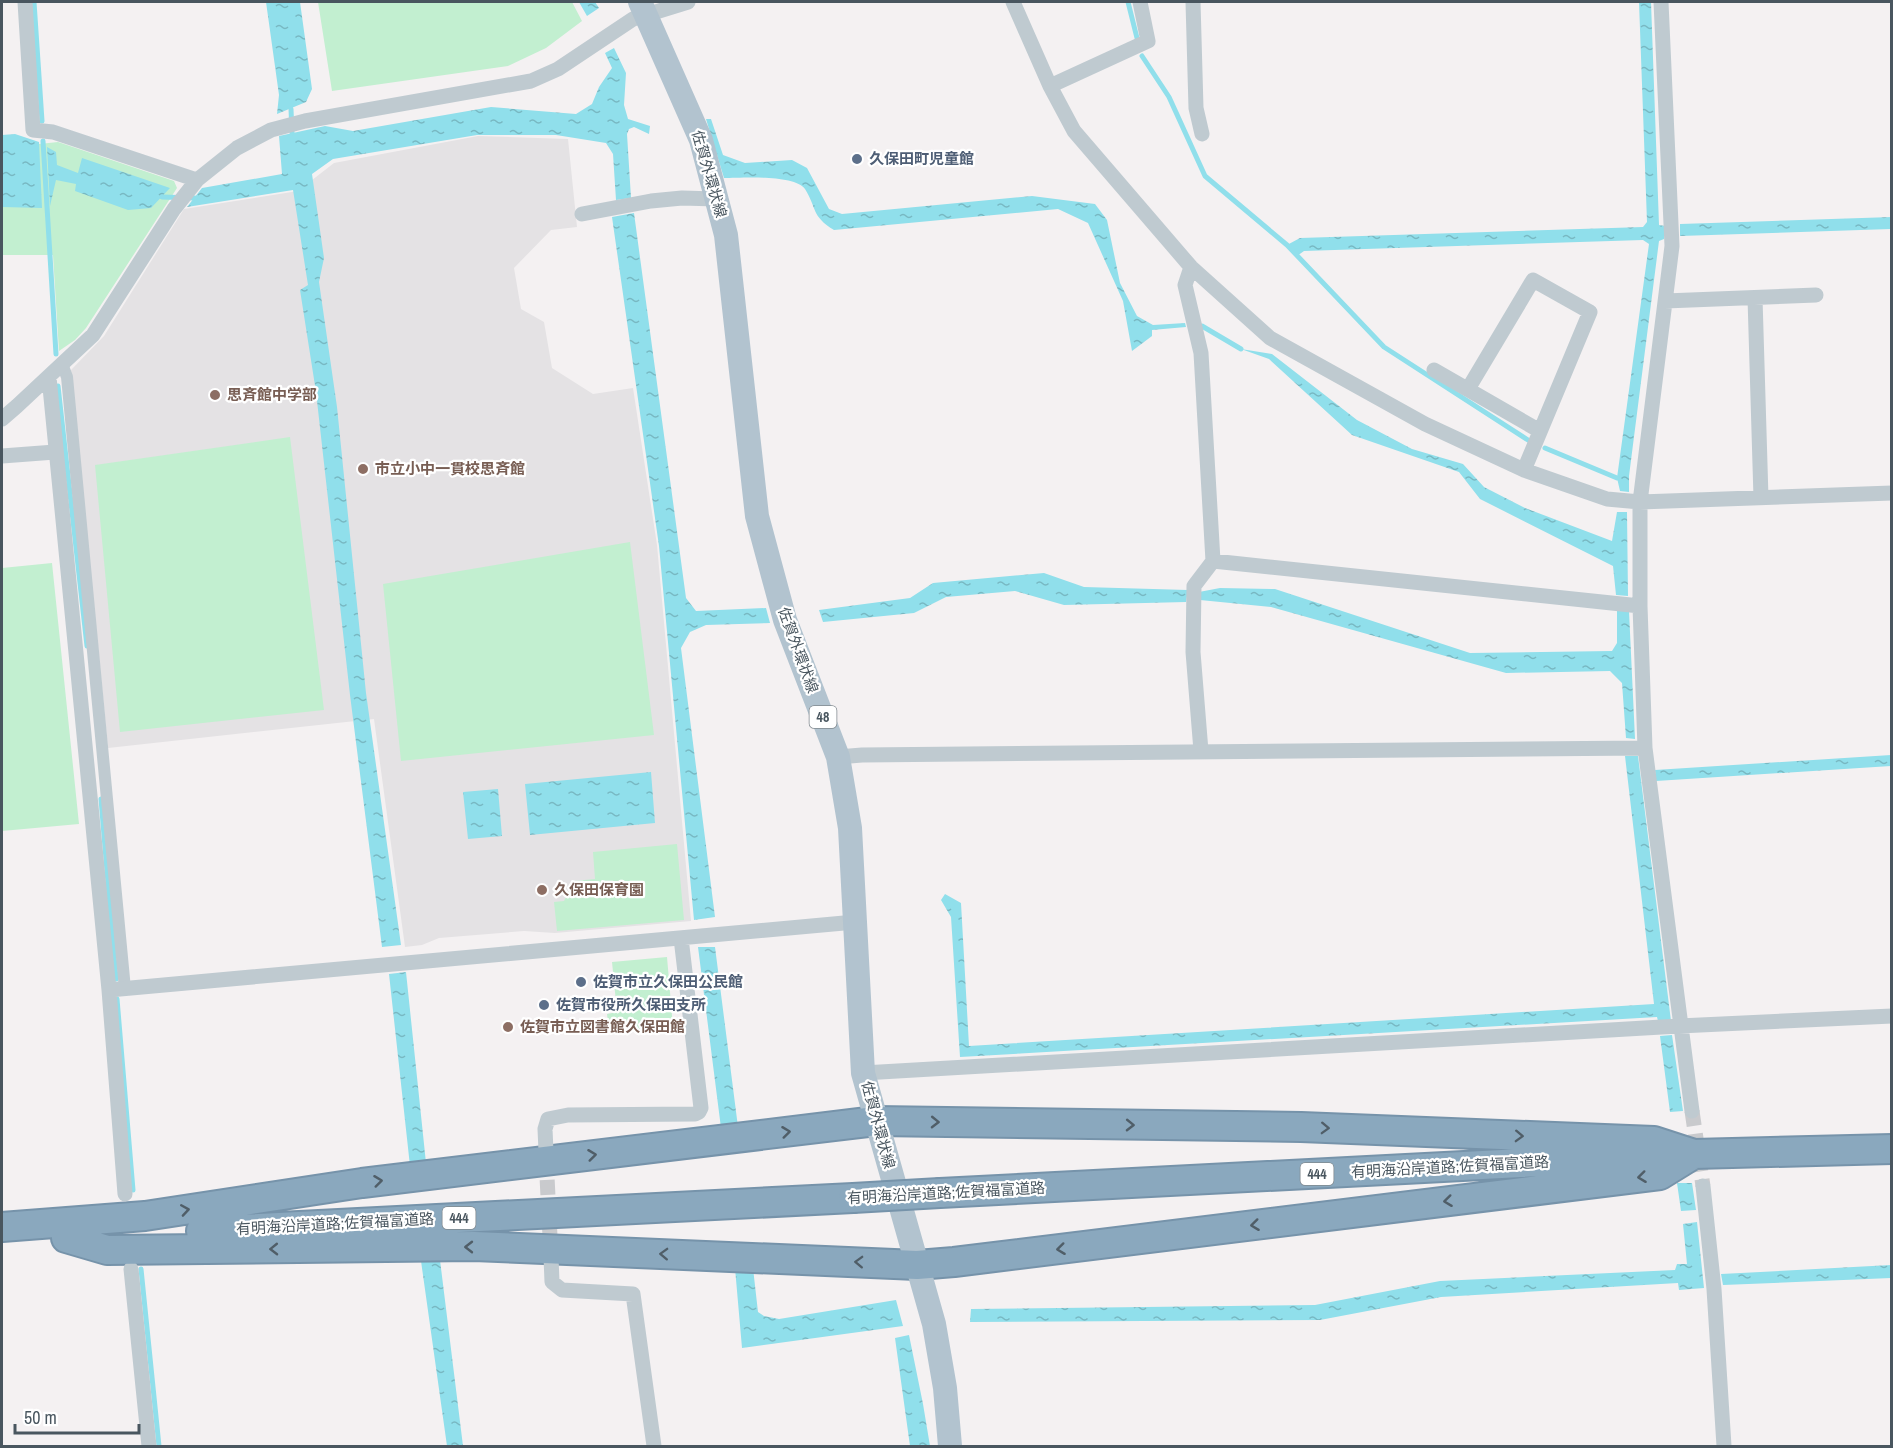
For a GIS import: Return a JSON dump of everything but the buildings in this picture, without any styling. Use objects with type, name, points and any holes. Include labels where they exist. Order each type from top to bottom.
[{"type":"highway","points":[[2,1227],[145,1216],[362,1183],[876,1121],[1301,1127],[1654,1141],[1694,1154]]},
{"type":"highway","name":"有明海沿岸道路;佐賀福富道路","points":[[2,1241],[1694,1154],[1892,1149]]},
{"type":"highway","points":[[66,1238],[107,1250],[474,1246],[917,1265],[954,1263],[1660,1175],[1694,1154]]},
{"type":"main road","name":"佐賀外環状線","points":[[643,8],[701,140],[726,235],[757,516],[785,620],[838,757],[850,828],[863,1073],[934,1324],[945,1388],[950,1446]]},
{"type":"street","points":[[25,2],[33,130],[53,132],[195,184]]},
{"type":"street","points":[[2,419],[93,334],[174,210],[195,184],[237,148],[271,130],[305,121],[531,81],[558,69],[633,19],[643,8],[688,2]]},
{"type":"street","points":[[1013,2],[1050,86],[1074,131],[1191,267],[1270,338],[1425,424],[1524,470],[1607,500],[1640,502],[1892,493]]},
{"type":"street","points":[[1050,86],[1148,41],[1140,2]]},
{"type":"street","points":[[1193,2],[1196,108],[1202,134]]},
{"type":"street","points":[[1661,2],[1672,246],[1640,502],[1640,606],[1645,748],[1679,1026],[1692,1111]]},
{"type":"street","points":[[582,214],[651,201],[682,198],[716,199]]},
{"type":"street","points":[[1191,267],[1185,285],[1201,352],[1213,561],[1194,586],[1192,652],[1201,751]]},
{"type":"street","points":[[1468,389],[1533,280],[1590,312],[1524,470]]},
{"type":"street","points":[[1665,301],[1816,295]]},
{"type":"street","points":[[1755,298],[1761,498]]},
{"type":"street","points":[[62,364],[67,378],[125,989]]},
{"type":"street","points":[[1434,370],[1540,431]]},
{"type":"street","points":[[49,377],[109,990],[125,1194]]},
{"type":"street","points":[[2,456],[55,452]]},
{"type":"street","points":[[1213,561],[1640,606]]},
{"type":"street","points":[[838,757],[1201,751],[1645,748]]},
{"type":"street","points":[[109,990],[855,922]]},
{"type":"street","points":[[546,1151],[545,1129],[548,1119],[568,1115],[695,1114],[699,1112],[701,1108],[681,938]]},
{"type":"street","points":[[863,1073],[1892,1016]]},
{"type":"street","points":[[1703,1186],[1714,1289],[1724,1446]]},
{"type":"street","points":[[551,1257],[552,1282],[562,1290],[633,1294],[654,1446]]},
{"type":"street","points":[[131,1269],[149,1446]]},
{"type":"shaded area","name":"市立小中一貫校思斉館","points":[[478,136],[568,139],[577,227],[551,230],[514,268],[521,309],[544,322],[552,368],[593,394],[633,388],[657,545],[691,921],[555,933],[524,931],[439,938],[422,945],[405,947],[374,719],[108,748],[71,370],[104,336],[184,209],[298,191],[334,163]]},
{"type":"green space","points":[[318,2],[572,2],[582,21],[546,48],[508,66],[332,91]]},
{"type":"green space","points":[[58,142],[174,181],[177,188],[86,328],[75,340],[59,351],[53,255],[2,255],[2,148]]},
{"type":"green space","points":[[290,437],[324,710],[120,732],[95,465]]},
{"type":"green space","points":[[630,542],[654,735],[401,761],[383,584]]},
{"type":"green space","points":[[52,563],[79,824],[2,831],[2,568]]},
{"type":"green space","points":[[677,844],[684,920],[557,931],[554,902],[564,901],[574,881],[595,879],[593,852]]},
{"type":"green space","points":[[667,957],[673,1027],[609,1033],[607,1014],[617,1012],[612,962]]},
{"type":"water","points":[[266,2],[300,2],[312,89],[306,102],[277,114],[279,95]]},
{"type":"water","points":[[579,2],[595,2],[599,8],[587,16]]},
{"type":"water","points":[[1639,2],[1651,2],[1659,225],[1665,226],[1664,239],[1659,241],[1629,476],[1629,492],[1620,491],[1617,478],[1649,244],[1643,240],[1304,251],[1297,256],[1287,245],[1300,238],[1643,227],[1647,222]]},
{"type":"water","points":[[614,48],[626,73],[624,105],[628,119],[650,126],[649,134],[634,127],[629,129],[627,134],[631,198],[616,200],[613,154],[606,143],[556,135],[477,135],[333,159],[312,174],[324,258],[319,282],[337,407],[366,693],[401,945],[382,947],[350,695],[316,392],[300,290],[308,285],[293,190],[187,207],[202,188],[282,174],[279,136],[325,126],[353,131],[491,107],[576,114],[592,104],[599,87],[612,68],[605,53]]},
{"type":"water","points":[[706,119],[711,119],[723,155],[745,163],[792,160],[807,168],[829,209],[842,214],[1032,196],[1095,204],[1107,220],[1120,283],[1137,316],[1153,325],[1185,323],[1186,327],[1152,330],[1152,336],[1132,351],[1123,301],[1088,223],[1058,209],[834,230],[821,220],[805,189],[799,184],[768,178],[724,178]]},
{"type":"water","points":[[15,134],[39,142],[42,208],[2,207],[2,135]]},
{"type":"water","points":[[47,147],[56,152],[57,165],[78,173],[82,158],[170,188],[151,208],[128,210],[75,191],[76,184],[56,180],[50,206]]},
{"type":"water","points":[[634,213],[686,598],[696,611],[766,608],[770,623],[706,625],[690,632],[681,648],[715,917],[694,920],[659,546],[612,217]]},
{"type":"water","points":[[1892,217],[1891,229],[1680,236],[1680,224]]},
{"type":"water","points":[[1241,349],[1272,354],[1357,420],[1412,449],[1463,464],[1484,487],[1525,508],[1612,541],[1617,512],[1627,512],[1628,596],[1616,595],[1613,566],[1480,499],[1459,472],[1352,435],[1269,359]]},
{"type":"water","points":[[1044,573],[1084,587],[1188,590],[1186,602],[1064,605],[1015,591],[946,597],[914,613],[823,622],[819,610],[910,598],[933,583]]},
{"type":"water","points":[[1220,588],[1275,589],[1470,653],[1612,651],[1617,643],[1617,610],[1629,611],[1635,739],[1626,738],[1622,683],[1610,671],[1506,673],[1271,607],[1200,600],[1199,592]]},
{"type":"water","points":[[1891,755],[1891,766],[1656,781],[1655,770]]},
{"type":"water","points":[[1625,756],[1638,756],[1671,1021],[1658,1021],[1657,1017],[960,1057],[951,917],[941,900],[945,894],[961,903],[969,1046],[1654,1004]]},
{"type":"water","points":[[651,772],[655,823],[530,835],[525,784]]},
{"type":"water","points":[[498,789],[502,836],[468,839],[463,792]]},
{"type":"water","points":[[698,947],[715,947],[738,1127],[721,1128]]},
{"type":"water","points":[[406,972],[426,1163],[410,1166],[389,974]]},
{"type":"water","points":[[1672,1035],[1683,1111],[1670,1112],[1660,1036]]},
{"type":"water","points":[[1677,1183],[1692,1183],[1696,1210],[1681,1211]]},
{"type":"water","points":[[1697,1222],[1704,1288],[1679,1290],[1678,1283],[1441,1297],[1320,1320],[970,1322],[971,1309],[1315,1305],[1440,1281],[1675,1270],[1677,1264],[1687,1264],[1683,1224]]},
{"type":"water","points":[[440,1260],[463,1446],[447,1446],[421,1261]]},
{"type":"water","points":[[1891,1265],[1891,1278],[1723,1285],[1721,1274]]},
{"type":"water","points":[[735,1268],[753,1268],[758,1312],[764,1316],[779,1319],[896,1300],[903,1326],[742,1348]]},
{"type":"water","points":[[909,1335],[930,1446],[910,1446],[895,1338]]},
{"type":"waterway","points":[[34,2],[42,121]]},
{"type":"waterway","points":[[1128,2],[1137,38]]},
{"type":"waterway","points":[[1142,56],[1169,97],[1205,176],[1287,245],[1384,347],[1528,440]]},
{"type":"waterway","points":[[291,109],[292,133]]},
{"type":"waterway","points":[[43,141],[56,354]]},
{"type":"waterway","points":[[162,197],[195,198]]},
{"type":"waterway","points":[[1202,326],[1241,349]]},
{"type":"waterway","points":[[58,386],[87,646]]},
{"type":"waterway","points":[[1545,448],[1617,478]]},
{"type":"waterway","points":[[101,799],[116,979]]},
{"type":"waterway","points":[[117,999],[133,1190]]},
{"type":"waterway","points":[[141,1269],[159,1446]]},
{"type":"tunnel","points":[[1692,1111],[1703,1186]]},
{"type":"tunnel","points":[[546,1157],[551,1256]]},
{"type":"place","name":"久保田町児童館","points":[[857,159]]},
{"type":"place","name":"思斉館中学部","points":[[215,395]]},
{"type":"place","name":"市立小中一貫校思斉館","points":[[363,469]]},
{"type":"place","name":"久保田保育園","points":[[542,890]]},
{"type":"place","name":"佐賀市立久保田公民館","points":[[581,982]]},
{"type":"place","name":"佐賀市役所久保田支所","points":[[544,1005]]},
{"type":"place","name":"佐賀市立図書館久保田館","points":[[508,1027]]}]
